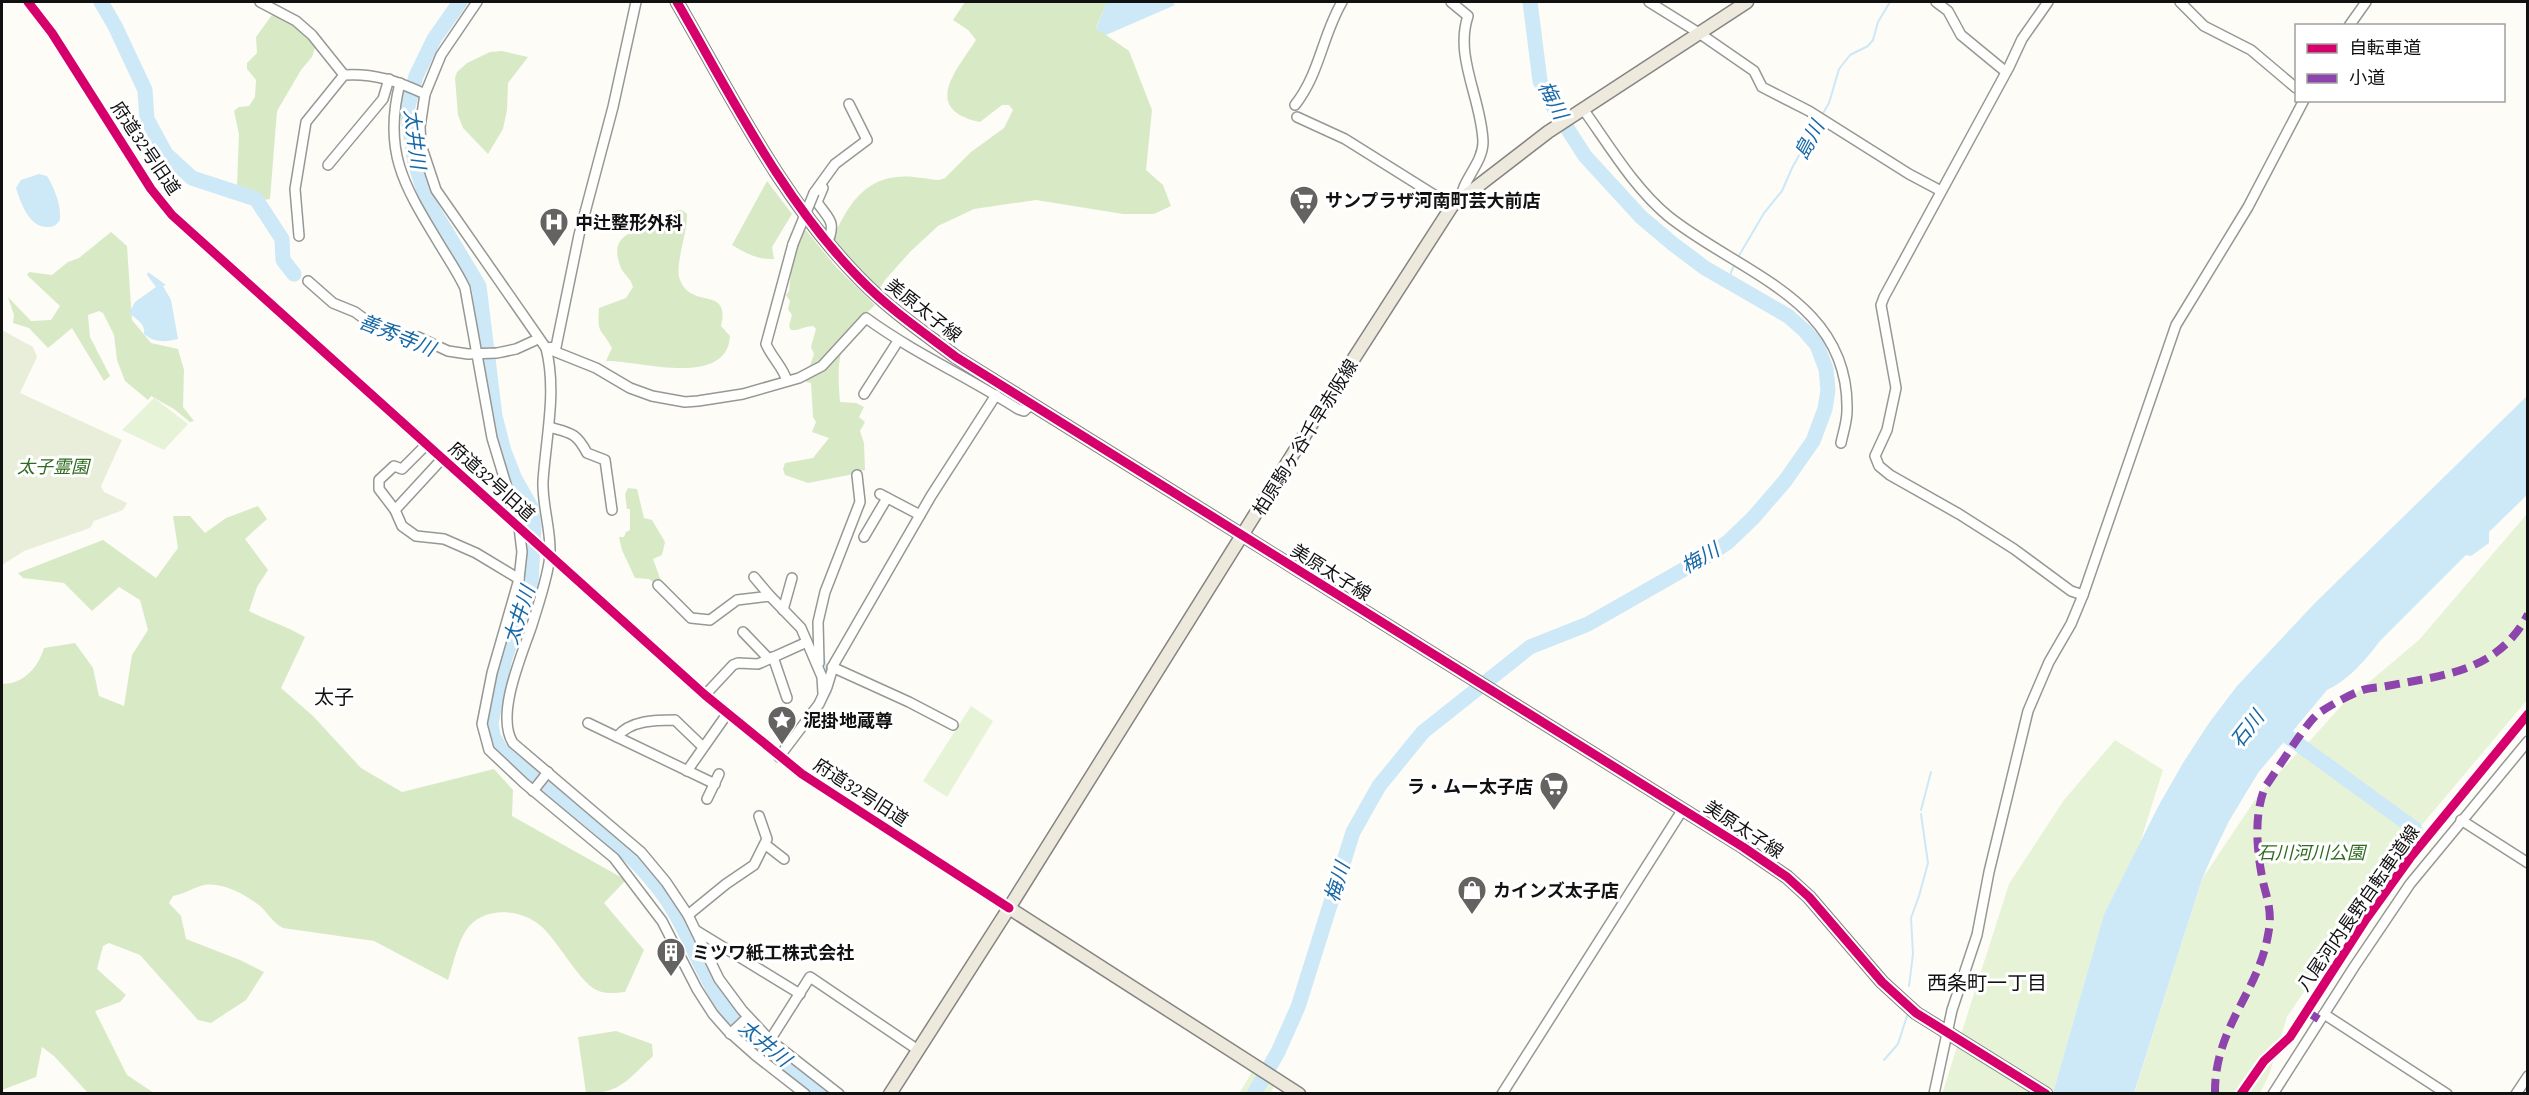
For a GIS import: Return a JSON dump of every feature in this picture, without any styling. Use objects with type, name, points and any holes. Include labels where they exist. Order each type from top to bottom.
[{"type":"main road","name":"美原太子線","points":[[677,2],[752,132],[799,207],[860,279],[895,312],[956,357],[1683,809],[1787,877],[1809,897],[1882,982],[1917,1013],[2046,1094]]},
{"type":"main road","name":"柏原駒ヶ谷千早赤阪線","points":[[890,1094],[1242,535],[1456,204],[1548,132],[1747,2]]},
{"type":"main road","points":[[1009,908],[1299,1094]]},
{"type":"street","name":"府道32号旧道","points":[[28,2],[52,33],[148,185],[172,215],[727,714],[779,757],[1009,908]]},
{"type":"street","points":[[260,2],[296,21],[312,35],[344,75]]},
{"type":"street","points":[[477,2],[441,55],[423,93],[421,145],[436,190],[546,348],[596,368],[630,388],[652,396],[685,402],[743,394],[800,378],[822,366],[866,318],[898,341],[1024,411],[1032,404]]},
{"type":"street","points":[[546,348],[556,347],[579,235],[614,107],[636,2]]},
{"type":"street","points":[[1295,105],[1314,75],[1330,23],[1342,2]]},
{"type":"street","points":[[1297,117],[1345,140],[1456,204],[1483,145],[1480,115],[1462,44],[1468,16],[1451,2]]},
{"type":"street","points":[[1649,2],[1754,71],[1762,87],[1809,111],[1941,192]]},
{"type":"street","points":[[1936,2],[1948,11],[1961,35],[2006,72]]},
{"type":"street","points":[[2048,2],[2022,39],[1881,305],[1896,388],[1887,430],[1875,456],[1879,466],[1890,475],[1959,514],[2014,549],[2071,591],[2083,595]]},
{"type":"street","points":[[2180,2],[2204,26],[2251,50],[2295,87]]},
{"type":"street","points":[[2350,24],[2366,2]]},
{"type":"street","points":[[299,236],[295,189],[306,122],[344,75],[365,74],[388,79],[423,93]]},
{"type":"street","points":[[328,165],[383,99],[388,79]]},
{"type":"street","points":[[401,83],[394,132],[398,166],[404,185],[420,214],[458,271],[465,288],[492,438],[512,504],[511,520]]},
{"type":"street","points":[[1934,1094],[1977,935],[1989,872],[2028,711],[2049,662],[2071,624],[2083,595],[2176,325],[2248,207],[2303,102]]},
{"type":"street","points":[[787,381],[784,370],[771,355],[766,344],[793,244],[814,193],[835,164],[867,141],[849,104]]},
{"type":"street","points":[[1581,111],[1638,185],[1668,216],[1789,294],[1822,327],[1842,368],[1847,412],[1841,443]]},
{"type":"street","points":[[828,242],[833,227],[832,222],[818,202],[832,174],[830,170]]},
{"type":"street","points":[[308,281],[333,303],[356,312],[381,331],[418,337],[448,351],[497,353],[516,349],[538,339]]},
{"type":"street","points":[[864,394],[898,341]]},
{"type":"street","points":[[546,348],[551,369],[549,427],[543,484],[547,551],[532,624],[513,684],[506,724],[507,734],[513,743],[547,774],[641,852],[666,882],[688,915],[722,984],[748,1017],[770,1040],[839,1094]]},
{"type":"street","points":[[779,757],[810,718],[827,687],[832,667],[920,515],[996,395]]},
{"type":"street","points":[[549,427],[574,434],[579,437],[587,453],[605,460],[612,510]]},
{"type":"street","points":[[426,445],[402,469],[394,466],[379,480],[379,489],[395,510],[402,525],[416,536],[444,539],[476,553],[519,579]]},
{"type":"street","points":[[395,510],[442,459]]},
{"type":"street","points":[[823,693],[819,668],[818,622],[825,592],[860,502],[857,475]]},
{"type":"street","points":[[864,537],[883,496],[920,515]]},
{"type":"street","points":[[521,529],[522,552],[519,579],[492,673],[482,724],[489,750],[614,858],[662,921],[712,1014],[730,1034],[805,1094]]},
{"type":"street","points":[[754,577],[801,628],[819,668]]},
{"type":"street","points":[[783,610],[792,578]]},
{"type":"street","points":[[658,585],[694,623],[710,620],[737,600],[761,595],[770,596]]},
{"type":"street","points":[[743,635],[771,658],[787,698]]},
{"type":"street","points":[[705,695],[733,665],[758,664],[807,642]]},
{"type":"street","points":[[832,667],[953,725]]},
{"type":"street","points":[[687,771],[727,714]]},
{"type":"street","points":[[617,736],[622,730],[652,720],[675,720],[703,747]]},
{"type":"street","points":[[588,723],[715,784]]},
{"type":"street","points":[[2273,1094],[2391,911],[2461,820],[2528,741]]},
{"type":"street","points":[[534,789],[547,774]]},
{"type":"street","points":[[707,799],[719,774]]},
{"type":"street","points":[[1502,1094],[1683,809]]},
{"type":"street","points":[[688,915],[754,865],[767,839],[759,816]]},
{"type":"street","points":[[2461,820],[2528,863]]},
{"type":"street","points":[[766,845],[784,859]]},
{"type":"street","points":[[697,931],[800,994]]},
{"type":"street","points":[[770,1040],[810,977],[918,1050]]},
{"type":"street","points":[[2324,1014],[2447,1094]]},
{"type":"street","points":[[730,1034],[748,1017]]},
{"type":"street","points":[[2516,1094],[2528,1076]]},
{"type":"green space","points":[[965,2],[1107,2],[1096,28],[1129,51],[1152,110],[1146,170],[1163,185],[1171,206],[1154,214],[1123,214],[1036,200],[974,209],[938,226],[910,252],[878,291],[847,260],[833,238],[850,207],[865,190],[885,179],[913,177],[939,180],[945,178],[971,152],[1004,128],[1013,110],[1009,105],[1002,105],[980,122],[962,116],[952,108],[948,99],[948,88],[953,76],[976,40],[968,30],[953,20]]},
{"type":"green space","points":[[277,8],[313,41],[315,48],[312,57],[301,70],[277,111],[270,199],[261,199],[237,187],[239,134],[234,111],[239,107],[249,106],[255,97],[256,80],[247,69],[247,63],[257,53],[256,37]]},
{"type":"green space","points":[[502,51],[528,57],[508,83],[507,110],[503,129],[488,154],[463,128],[458,115],[455,78],[457,72],[467,63],[490,52]]},
{"type":"green space","points":[[767,181],[792,214],[772,247],[774,259],[757,257],[732,245]]},
{"type":"green space","points":[[682,210],[687,214],[679,266],[680,280],[685,289],[692,294],[715,301],[720,306],[723,313],[721,326],[730,336],[725,352],[714,362],[698,367],[659,367],[606,361],[612,348],[599,327],[599,308],[626,298],[633,287],[621,268],[617,250],[619,244],[622,239],[634,231],[668,214]]},
{"type":"green space","points":[[804,228],[837,268],[875,305],[847,338],[840,359],[839,372],[840,402],[856,403],[864,407],[859,417],[865,422],[860,431],[864,443],[865,470],[808,483],[785,475],[783,469],[785,463],[813,458],[829,438],[812,432],[816,422],[813,417],[811,383],[806,382],[814,354],[811,347],[816,329],[813,326],[791,330],[789,326],[792,315],[788,309],[790,301],[786,295],[789,291],[792,262]]},
{"type":"green space","points":[[111,232],[127,246],[132,320],[151,343],[178,349],[184,370],[183,407],[194,421],[190,422],[174,409],[151,396],[148,400],[125,381],[117,360],[114,335],[103,313],[99,311],[88,315],[90,337],[110,376],[104,381],[72,328],[48,348],[29,328],[13,323],[14,315],[8,297],[31,321],[51,320],[60,306],[27,275],[29,272],[52,275],[68,262],[79,258]]},
{"type":"green space","name":"太子霊園","points":[[2,330],[33,347],[37,357],[20,393],[122,440],[101,486],[104,492],[127,503],[123,510],[94,521],[90,528],[24,551],[2,565]]},
{"type":"green space","points":[[154,398],[188,424],[164,450],[122,430]]},
{"type":"green space","points":[[628,488],[637,489],[644,518],[652,520],[665,542],[662,555],[653,559],[661,581],[653,582],[649,579],[635,578],[622,550],[619,537],[624,537],[630,530],[630,509],[627,509],[625,494]]},
{"type":"green space","points":[[258,506],[267,519],[245,539],[268,570],[257,587],[249,611],[305,637],[281,688],[313,716],[361,768],[402,792],[494,769],[513,790],[512,816],[626,880],[604,903],[644,950],[625,992],[601,992],[587,983],[542,927],[524,916],[502,912],[481,917],[472,923],[462,937],[448,980],[374,941],[283,928],[275,923],[260,906],[245,896],[217,885],[204,885],[173,896],[169,903],[181,916],[186,939],[264,972],[246,1000],[211,1023],[198,1020],[140,955],[109,943],[103,946],[97,969],[126,995],[120,1002],[95,1011],[127,1075],[154,1093],[88,1093],[54,1056],[42,1047],[36,1077],[2,1090],[2,684],[17,681],[29,674],[44,648],[75,643],[93,668],[99,696],[124,706],[132,655],[148,630],[140,600],[119,587],[92,611],[64,583],[23,578],[18,573],[103,540],[156,578],[178,548],[173,516],[190,516],[205,533],[226,518]]},
{"type":"green space","points":[[2527,514],[2527,700],[2420,827],[2307,744],[2343,704],[2419,640]]},
{"type":"green space","points":[[971,706],[993,721],[947,797],[923,781]]},
{"type":"green space","points":[[2115,740],[2163,770],[2140,843],[2104,914],[2053,1093],[1942,1094],[2009,884],[2064,800]]},
{"type":"green space","name":"石川河川公園","points":[[2301,749],[2416,835],[2287,1017],[2269,1075],[2260,1093],[2134,1094],[2202,879],[2257,797]]},
{"type":"green space","points":[[616,1031],[652,1044],[653,1056],[616,1088],[598,1093],[586,1093],[578,1037]]},
{"type":"green space","points":[[1253,1070],[1276,1084],[1270,1093],[1239,1094]]},
{"type":"water","points":[[1107,2],[1172,2],[1175,5],[1106,35],[1096,29]]},
{"type":"water","points":[[39,174],[47,176],[58,203],[60,219],[52,227],[43,227],[31,219],[23,207],[16,188],[21,180]]},
{"type":"water","points":[[148,272],[166,285],[163,286],[171,300],[178,339],[160,341],[148,337],[144,334],[142,325],[129,313],[135,302],[156,287],[147,275]]},
{"type":"water","name":"石川","points":[[2527,396],[2527,495],[2489,532],[2489,543],[2471,556],[2466,555],[2379,642],[2356,669],[2327,690],[2258,773],[2229,821],[2202,879],[2134,1093],[2053,1093],[2104,914],[2159,805],[2209,723],[2237,686],[2315,603]]},
{"type":"waterway","name":"善秀寺川","points":[[101,2],[145,90],[147,119],[166,154],[192,178],[256,199],[282,239],[283,260],[294,274]]},
{"type":"waterway","name":"太井川","points":[[460,2],[434,39],[416,76],[407,110],[415,163],[426,198],[479,286],[495,416],[504,451],[515,479],[531,507],[534,527],[531,584],[505,658],[491,723],[493,736],[500,748],[512,760],[590,820],[643,870],[678,918],[709,982],[728,1012],[760,1044],[826,1094]]},
{"type":"waterway","name":"梅川","points":[[1254,1094],[1278,1052],[1298,1007],[1353,832],[1379,786],[1423,732],[1530,647],[1588,624],[1728,542],[1753,518],[1785,481],[1813,441],[1825,409],[1828,390],[1826,369],[1817,345],[1805,331],[1788,316],[1705,268],[1673,244],[1641,217],[1585,156],[1551,103],[1540,81],[1530,2]]},
{"type":"waterway","name":"島川","points":[[1822,115],[1829,103],[1839,69],[1850,55],[1868,46],[1873,40],[1878,22],[1890,2]]},
{"type":"waterway","name":"島川","points":[[1737,259],[1764,213],[1782,191],[1819,120]]},
{"type":"waterway","name":"島川","points":[[1731,282],[1731,272],[1735,264]]},
{"type":"waterway","points":[[863,487],[864,499]]},
{"type":"waterway","points":[[848,544],[854,530]]},
{"type":"waterway","points":[[834,580],[845,552]]},
{"type":"waterway","points":[[823,653],[827,674]]},
{"type":"waterway","points":[[824,704],[831,692],[830,688]]},
{"type":"waterway","name":"石川","points":[[2272,725],[2415,829]]},
{"type":"waterway","points":[[1921,810],[1931,772]]},
{"type":"waterway","points":[[1909,986],[1913,954],[1911,918],[1928,863],[1921,814]]},
{"type":"waterway","points":[[1884,1060],[1898,1044],[1907,1016]]},
{"type":"marked path","points":[[2215,1094],[2221,1049],[2263,956],[2270,922],[2257,836],[2259,811],[2265,787],[2307,726],[2323,710],[2363,690],[2449,674],[2468,668],[2501,648],[2516,633],[2528,614]]},
{"type":"marked path","points":[[2306,1011],[2320,1020]]},
{"type":"cycle path","points":[[28,2],[52,33],[151,189],[172,215],[705,695],[802,774],[1009,908]]},
{"type":"cycle path","points":[[677,2],[782,182],[832,248],[860,279],[894,310],[956,357],[1743,847],[1787,877],[1809,897],[1882,982],[1916,1013],[2046,1094]]},
{"type":"cycle path","name":"八尾河内長野自転車道線","points":[[2241,1094],[2264,1061],[2290,1037],[2366,919],[2410,858],[2528,714]]},
{"type":"place","name":"サンプラザ河南町芸大前店","points":[[1304,226]]},
{"type":"place","name":"中辻整形外科","points":[[554,248]]},
{"type":"place","name":"泥掛地蔵尊","points":[[782,746]]},
{"type":"place","name":"ラ・ムー太子店","points":[[1554,812]]},
{"type":"place","name":"カインズ太子店","points":[[1472,916]]},
{"type":"place","name":"ミツワ紙工株式会社","points":[[671,978]]},
{"type":"district","name":"太子","points":[[334,697]]},
{"type":"district","name":"西条町一丁目","points":[[1987,983]]}]
